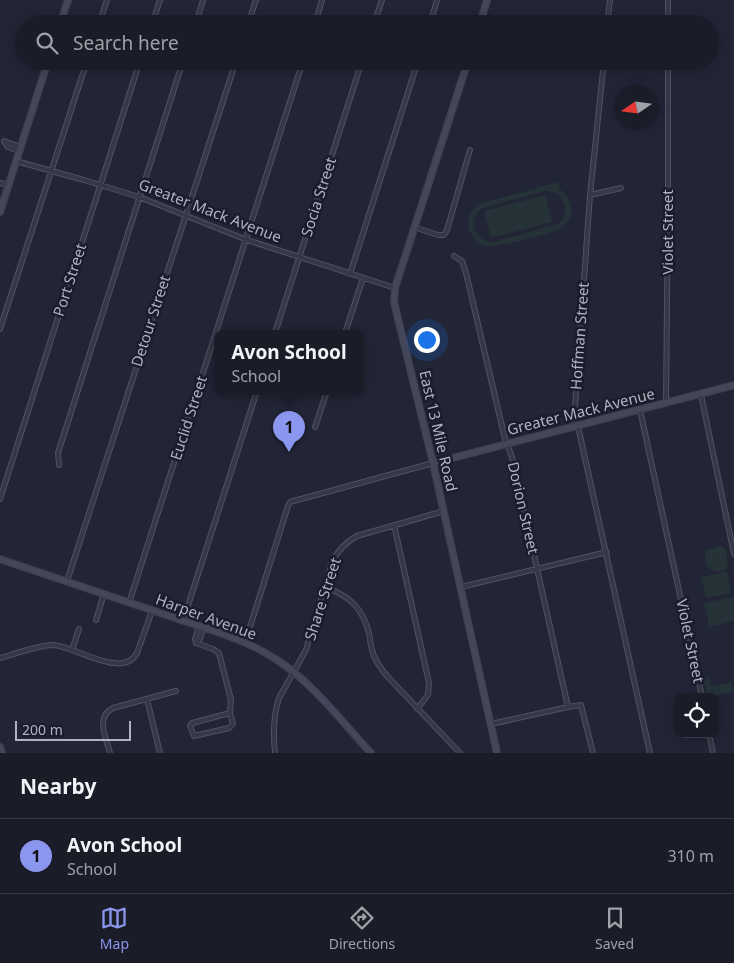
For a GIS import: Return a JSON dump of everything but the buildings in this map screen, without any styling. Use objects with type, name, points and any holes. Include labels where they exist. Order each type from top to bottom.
[{"type":"main road","points":[[63,15],[68,0]]},
{"type":"main road","points":[[483,15],[487,0]]},
{"type":"main road","points":[[0,212],[45,70]]},
{"type":"main road","name":"East 13 Mile Road","points":[[465,70],[395,288],[396,309],[433,462],[497,753]]},
{"type":"main road","name":"Greater Mack Avenue","points":[[433,462],[701,395],[734,385]]},
{"type":"main road","name":"Harper Avenue","points":[[0,559],[201,627],[245,643],[275,658],[294,672],[371,753]]},
{"type":"main road","points":[[0,747],[2,753]]},
{"type":"street","points":[[102,15],[107,0]]},
{"type":"street","points":[[155,15],[160,0]]},
{"type":"street","points":[[199,15],[203,0]]},
{"type":"street","points":[[251,15],[256,0]]},
{"type":"street","points":[[318,15],[322,0]]},
{"type":"street","points":[[377,15],[382,0]]},
{"type":"street","points":[[433,15],[437,0]]},
{"type":"street","points":[[609,15],[610,0]]},
{"type":"street","points":[[668,0],[668,15]]},
{"type":"street","points":[[0,329],[84,70]]},
{"type":"street","name":"Port Street","points":[[0,499],[137,70]]},
{"type":"street","points":[[59,465],[58,453],[180,70]]},
{"type":"street","name":"Detour Street","points":[[67,581],[233,70]]},
{"type":"street","name":"Euclid Street","points":[[218,330],[300,70]]},
{"type":"street","name":"Socia Street","points":[[276,330],[359,70]]},
{"type":"street","points":[[350,274],[415,70]]},
{"type":"street","name":"Hoffman Street","points":[[603,70],[590,195],[574,421],[579,431],[607,552],[650,753]]},
{"type":"street","name":"Violet Street","points":[[666,403],[668,70]]},
{"type":"street","points":[[2,141],[20,149]]},
{"type":"street","points":[[414,227],[438,235],[444,235],[470,150]]},
{"type":"street","name":"Greater Mack Avenue","points":[[16,161],[100,184],[139,197],[247,240],[395,288]]},
{"type":"street","points":[[0,182],[8,185]]},
{"type":"street","points":[[590,195],[620,188]]},
{"type":"street","name":"Dorion Street","points":[[454,256],[464,266],[538,569],[568,707]]},
{"type":"street","points":[[346,330],[363,278]]},
{"type":"street","name":"Euclid Street","points":[[129,603],[214,342]]},
{"type":"street","points":[[183,621],[255,395]]},
{"type":"street","points":[[315,427],[326,395]]},
{"type":"street","points":[[701,395],[734,554]]},
{"type":"street","name":"Violet Street","points":[[640,410],[701,693]]},
{"type":"street","points":[[245,643],[290,502],[433,462]]},
{"type":"street","name":"Share Street","points":[[275,753],[274,730],[279,698],[306,650],[336,554],[346,543],[357,536],[444,512]]},
{"type":"street","points":[[394,525],[429,683],[428,696],[417,709]]},
{"type":"street","points":[[461,587],[607,552]]},
{"type":"street","points":[[326,587],[349,598],[362,614],[366,622],[373,655],[380,667],[417,709],[460,753]]},
{"type":"street","points":[[96,620],[104,594]]},
{"type":"street","points":[[0,658],[52,645],[112,663],[123,664],[131,661],[136,653],[152,611]]},
{"type":"street","points":[[201,627],[200,639],[196,643],[216,650],[219,653],[231,700],[230,714],[233,724],[230,728],[194,736],[192,734],[190,726],[192,723],[230,714]]},
{"type":"street","points":[[72,650],[79,629]]},
{"type":"street","points":[[110,753],[102,722],[107,711],[176,691]]},
{"type":"street","points":[[147,698],[160,753]]},
{"type":"street","points":[[491,724],[568,707],[581,706],[593,753]]},
{"type":"street","points":[[710,738],[713,753]]},
{"type":"shaded area","points":[[559,182],[560,187],[558,188],[567,196],[571,212],[567,223],[557,230],[513,242],[487,246],[475,240],[469,228],[470,214],[479,204]],"holes":[[[546,191],[553,192],[562,199],[565,209],[565,214],[558,224],[493,242],[486,241],[477,234],[474,224],[477,213],[482,208]]]},
{"type":"shaded area","points":[[545,195],[552,222],[491,238],[484,211]]},
{"type":"shaded area","points":[[721,546],[726,550],[728,568],[722,571],[714,571],[706,566],[706,550]]},
{"type":"shaded area","points":[[727,572],[731,593],[706,598],[701,577]]},
{"type":"shaded area","points":[[734,597],[734,621],[709,627],[704,603]]},
{"type":"shaded area","points":[[709,677],[711,686],[732,682],[734,691],[719,694],[706,693],[703,678]]},
{"type":"place","name":"Avon School","points":[[289,452]]}]
